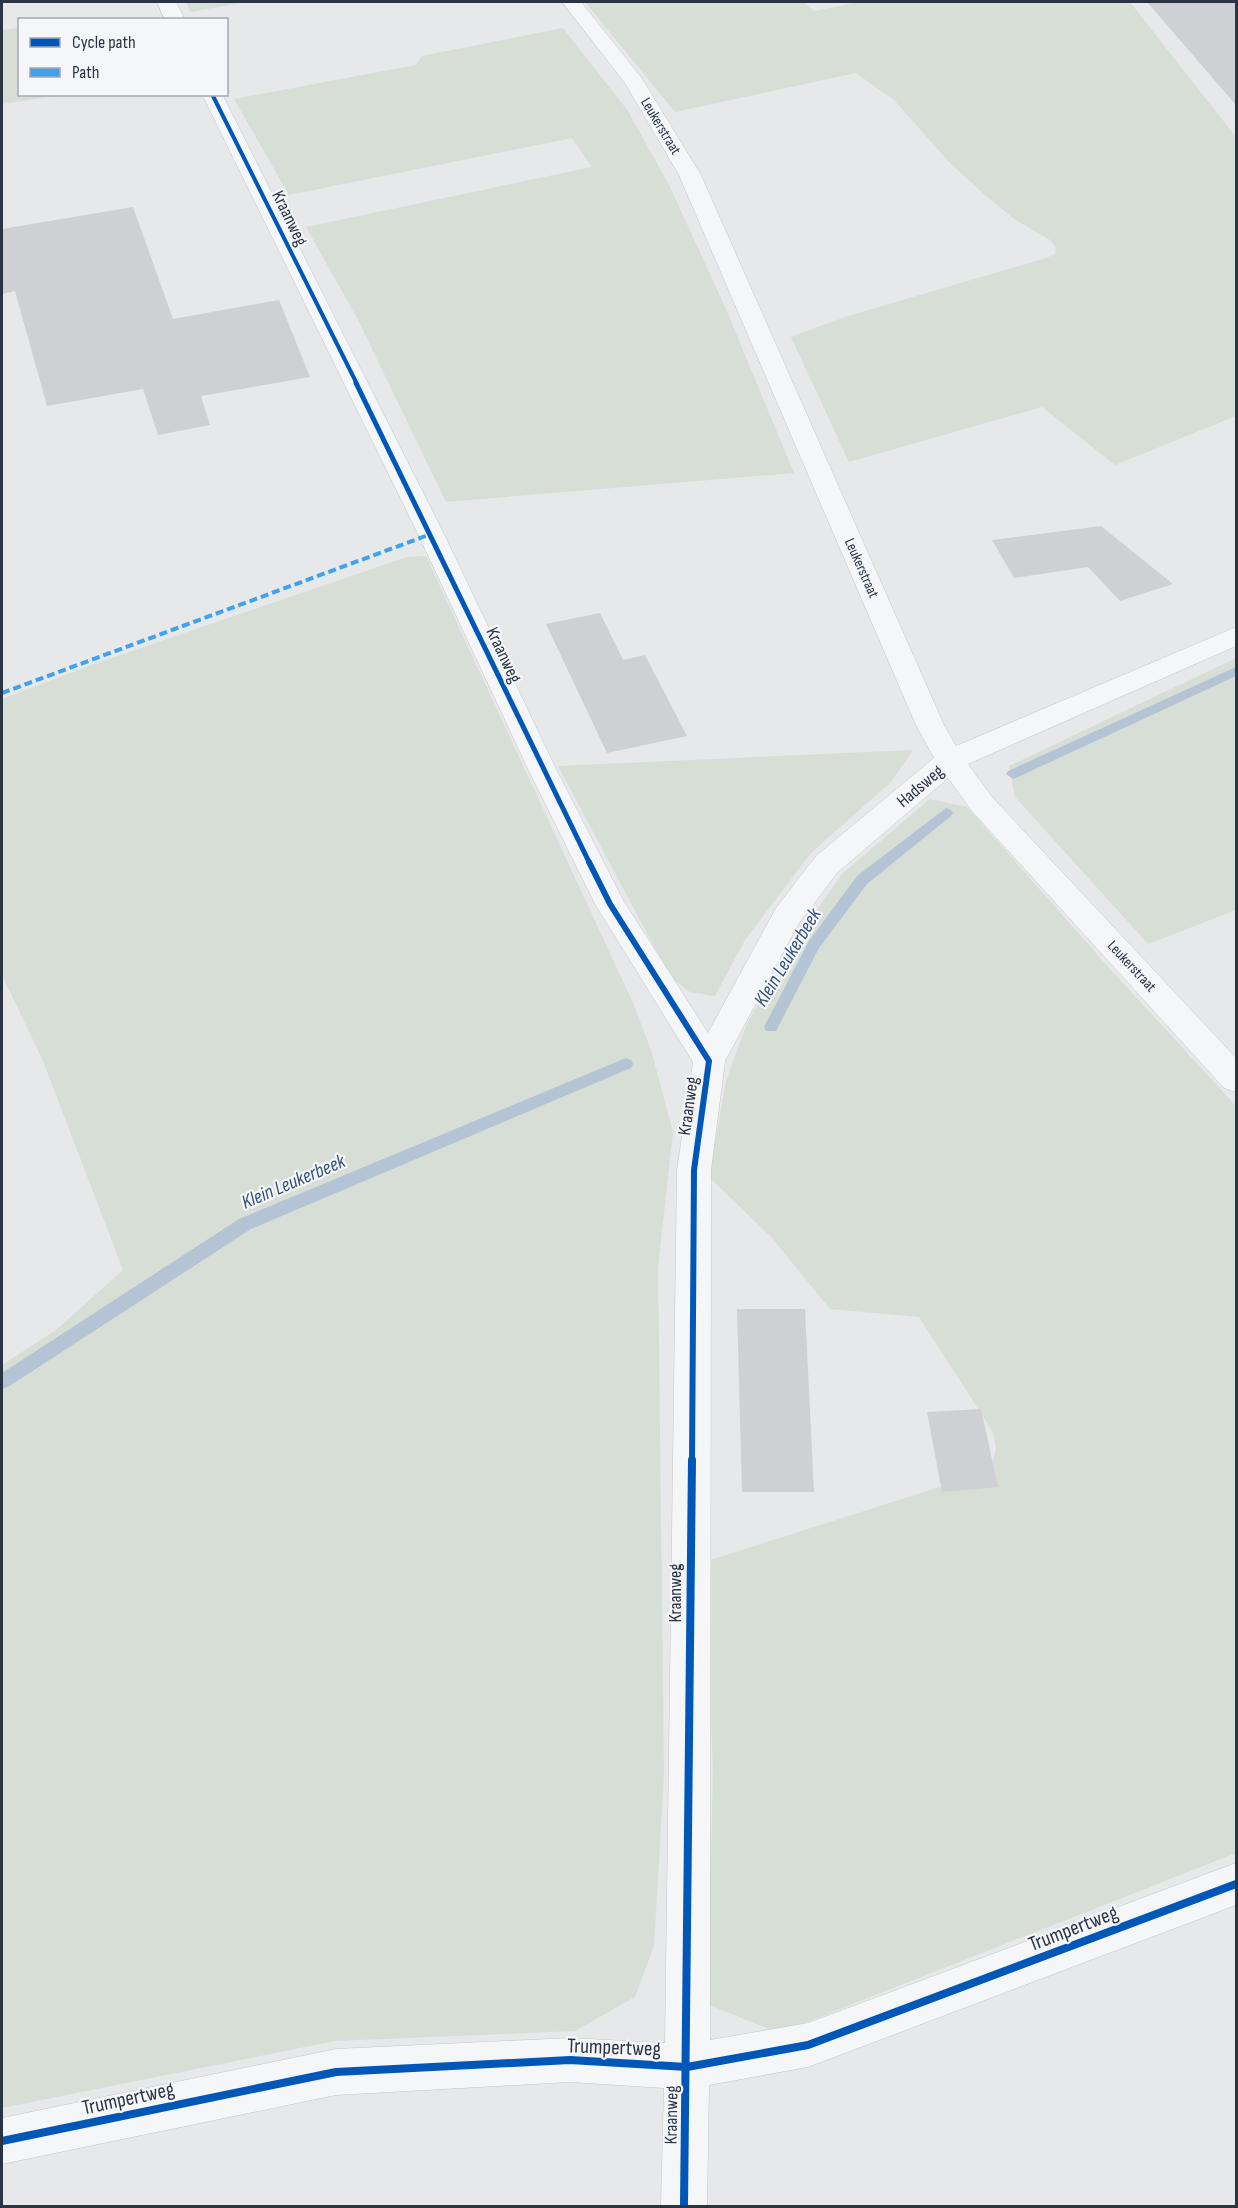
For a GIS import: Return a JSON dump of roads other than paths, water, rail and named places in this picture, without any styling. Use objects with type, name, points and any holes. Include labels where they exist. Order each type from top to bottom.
[{"type":"street","points":[[167,2],[174,18]]},
{"type":"street","name":"Leukerstraat","points":[[571,2],[634,81],[690,175],[930,725],[950,760],[982,804],[1236,1079]]},
{"type":"street","name":"Kraanweg","points":[[213,96],[431,534],[542,769],[610,904],[710,1061],[694,1170],[684,2206]]},
{"type":"street","name":"Hadsweg","points":[[710,1061],[787,916],[827,864],[950,760],[1236,636]]},
{"type":"street","name":"Trumpertweg","points":[[2,2141],[336,2072],[570,2060],[687,2067],[808,2044],[1236,1884]]},
{"type":"waterway","name":"Klein Leukerbeek","points":[[1013,774],[1236,671]]},
{"type":"waterway","name":"Klein Leukerbeek","points":[[771,1027],[814,945],[862,880],[946,813]]},
{"type":"waterway","name":"Klein Leukerbeek","points":[[2,1382],[245,1224],[626,1064]]}]
